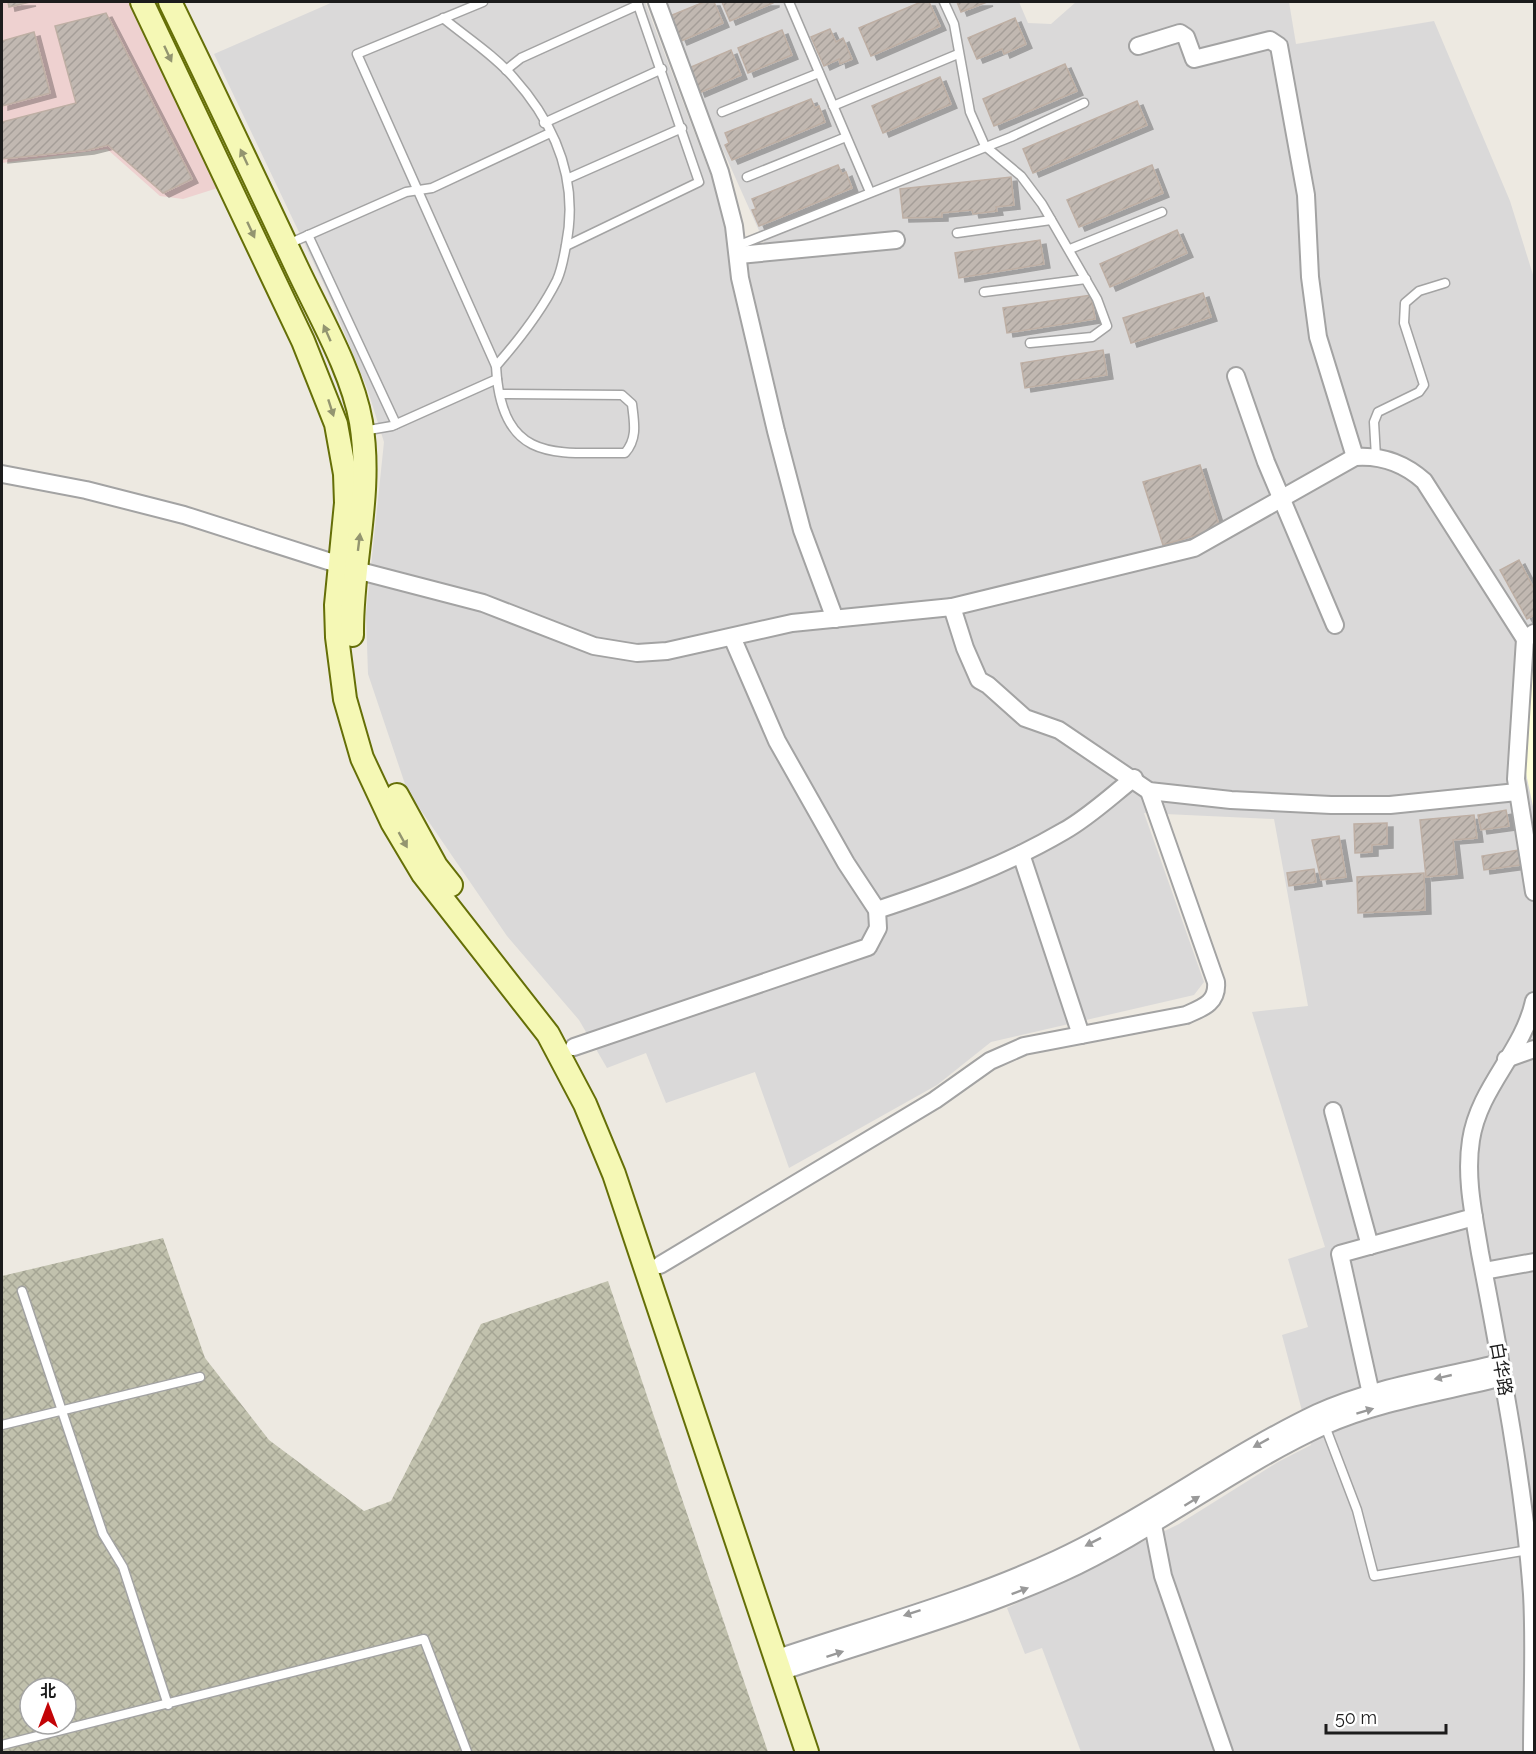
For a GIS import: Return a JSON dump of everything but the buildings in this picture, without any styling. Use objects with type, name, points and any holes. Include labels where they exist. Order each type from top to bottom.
[{"type":"street","points":[[142,2],[330,401],[342,447],[356,666],[368,724],[389,779],[436,866],[486,933],[561,1025],[574,1047],[615,1135],[660,1264],[785,1663],[807,1752]]},
{"type":"street","points":[[170,2],[286,245],[352,390],[362,432],[365,486],[348,567],[336,605],[340,668],[353,729],[362,758],[392,822],[423,874],[548,1034],[585,1104],[614,1174],[785,1663],[823,1752]]},
{"type":"street","points":[[657,2],[714,154],[738,250],[740,278],[802,530],[835,618]]},
{"type":"street","points":[[1138,46],[1180,33],[1186,37],[1194,59],[1270,40],[1279,46],[1306,195],[1310,277],[1318,337],[1355,457]]},
{"type":"street","points":[[738,250],[896,240]]},
{"type":"street","points":[[1236,376],[1281,499],[1335,625]]},
{"type":"street","points":[[2,474],[135,501],[348,567],[483,603],[608,649],[637,653],[660,652],[792,623],[835,618],[877,617],[952,607],[1194,548],[1355,457],[1376,457],[1407,467],[1424,481],[1530,636],[1516,764],[1517,792],[1534,892]]},
{"type":"street","points":[[660,1264],[935,1100],[990,1061],[1024,1046],[1186,1015],[1207,1006],[1216,995],[1216,982],[1149,791],[1134,778],[1059,730],[1025,718],[988,685],[979,681],[964,648],[952,607]]},
{"type":"street","points":[[574,1047],[868,947],[878,928],[878,910],[846,864],[777,741],[732,637]]},
{"type":"street","points":[[878,910],[947,886],[1021,854],[1066,831],[1134,778]]},
{"type":"street","points":[[1149,791],[1232,800],[1331,806],[1390,805],[1517,792]]},
{"type":"street","points":[[1021,854],[1081,1035]]},
{"type":"street","name":"白华路","points":[[1532,1752],[1530,1558],[1502,1370],[1474,1218],[1469,1171],[1474,1125],[1485,1095],[1530,1019],[1534,1001]]},
{"type":"street","points":[[1506,1059],[1534,1049]]},
{"type":"street","points":[[1333,1111],[1370,1246]]},
{"type":"street","points":[[1371,1394],[1340,1254],[1474,1218]]},
{"type":"street","points":[[1484,1272],[1534,1262]]},
{"type":"street","points":[[785,1663],[985,1589],[1056,1560],[1129,1522],[1301,1421],[1371,1394],[1502,1370]]},
{"type":"street","points":[[785,1663],[1026,1588],[1100,1555],[1257,1462],[1325,1426],[1375,1408],[1502,1370]]},
{"type":"street","points":[[1153,1525],[1163,1576],[1224,1752]]},
{"type":"lane","points":[[483,2],[357,54],[496,366],[500,394],[511,425],[526,441],[543,450],[625,453],[632,443],[635,430],[632,404],[622,395],[500,394]]},
{"type":"lane","points":[[789,2],[870,192]]},
{"type":"lane","points":[[944,2],[954,24],[970,112],[985,146],[1021,176],[1051,220],[1097,298],[1107,326],[1092,337],[1030,343]]},
{"type":"lane","points":[[506,70],[521,58],[638,3],[699,182],[566,246]]},
{"type":"lane","points":[[443,18],[506,70],[525,92],[550,133],[568,178],[570,204],[566,246],[557,280],[512,348],[496,366]]},
{"type":"lane","points":[[833,106],[958,54]]},
{"type":"lane","points":[[544,123],[662,69]]},
{"type":"lane","points":[[722,112],[819,73]]},
{"type":"lane","points":[[738,250],[1084,103]]},
{"type":"lane","points":[[568,178],[682,128]]},
{"type":"lane","points":[[286,245],[406,192],[432,188],[550,133]]},
{"type":"lane","points":[[747,177],[846,137]]},
{"type":"lane","points":[[1070,249],[1162,212]]},
{"type":"lane","points":[[957,233],[1051,220]]},
{"type":"lane","points":[[309,236],[396,424]]},
{"type":"lane","points":[[984,292],[1086,279]]},
{"type":"lane","points":[[1376,457],[1374,429],[1378,412],[1419,392],[1424,385],[1404,323],[1405,303],[1419,291],[1445,283]]},
{"type":"lane","points":[[362,432],[396,424],[497,379]]},
{"type":"lane","points":[[22,1291],[103,1534],[123,1567],[168,1705]]},
{"type":"lane","points":[[2,1425],[200,1377]]},
{"type":"lane","points":[[1325,1426],[1358,1510],[1374,1576],[1530,1558]]},
{"type":"lane","points":[[2,1745],[424,1639],[467,1752]]},
{"type":"shaded area","points":[[2,2],[131,2],[221,187],[183,199],[160,196],[107,149],[2,163]]},
{"type":"shaded area","points":[[333,2],[645,2],[718,195],[729,250],[765,244],[706,112],[663,2],[1019,2],[1028,23],[1051,24],[1076,2],[1289,2],[1296,44],[1434,21],[1510,201],[1534,278],[1534,1752],[1081,1752],[1042,1648],[1025,1654],[1007,1608],[1179,1524],[1278,1462],[1311,1445],[1282,1335],[1308,1327],[1288,1259],[1325,1247],[1252,1012],[1308,1006],[1274,819],[1144,813],[1204,982],[1194,995],[991,1042],[937,1085],[789,1168],[755,1072],[666,1103],[646,1053],[607,1068],[579,1020],[507,936],[407,790],[368,674],[366,614],[384,442],[367,388],[328,293],[214,54]]},
{"type":"shaded area","points":[[1534,644],[1534,811],[1524,764],[1531,673],[1529,648]]},
{"type":"shaded area","points":[[163,1238],[205,1358],[269,1440],[364,1511],[391,1501],[481,1324],[608,1281],[768,1752],[2,1752],[2,1276]]}]
